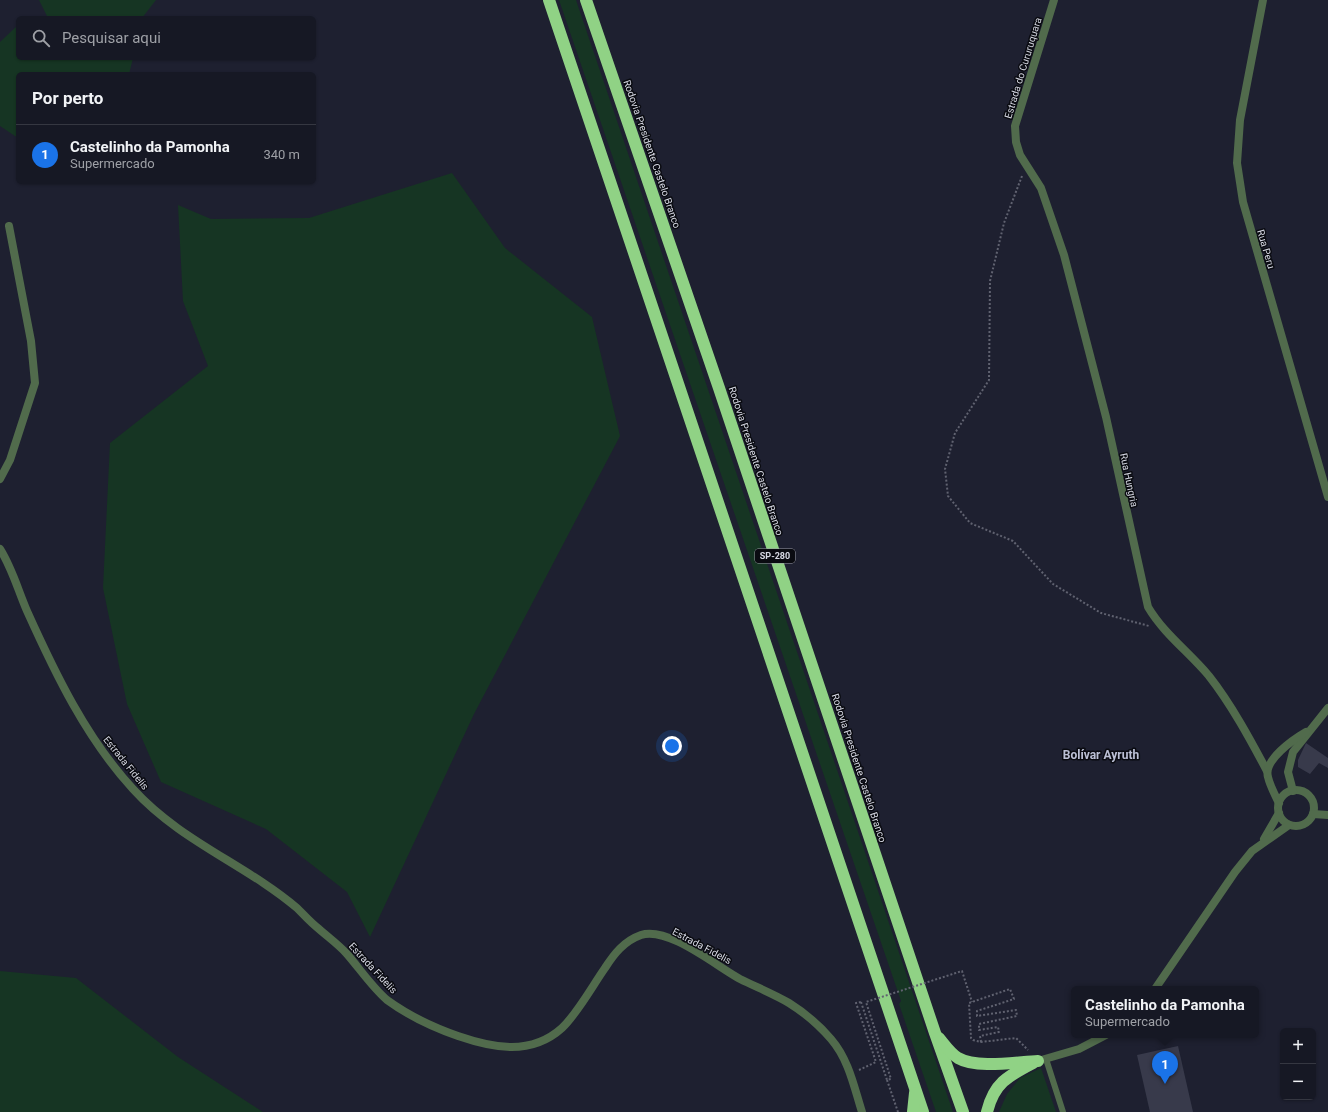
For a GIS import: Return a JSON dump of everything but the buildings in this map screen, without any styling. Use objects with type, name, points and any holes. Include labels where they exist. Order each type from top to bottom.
[{"type":"highway","points":[[549,0],[923,1112]]},
{"type":"highway","name":"Rodovia Presidente Castelo Branco","points":[[586,0],[722,396],[935,1033],[963,1112]]},
{"type":"highway","points":[[935,1033],[952,1053],[965,1061],[976,1063],[1042,1060]]},
{"type":"highway","points":[[987,1112],[990,1099],[1004,1080],[1013,1073],[1042,1060]]},
{"type":"highway","points":[[913,1112],[916,1090]]},
{"type":"street","name":"Estrada do Cururuquara","points":[[1026,165],[1020,155],[1016,142],[1015,126],[1054,0]]},
{"type":"street","name":"Rua Peru","points":[[1263,0],[1240,120],[1237,163],[1243,202],[1328,497]]},
{"type":"street","name":"Rua Hungria","points":[[1026,165],[1044,194],[1064,255],[1106,417],[1142,588],[1148,607],[1164,630],[1197,662],[1210,678],[1250,739],[1267,771],[1267,777],[1279,803]]},
{"type":"street","points":[[0,479],[10,460],[35,383],[30,341],[9,226]]},
{"type":"street","name":"Estrada Fidelis","points":[[0,549],[7,560],[26,609],[69,696],[101,751],[134,791],[177,828],[272,890],[296,908],[344,951],[385,998],[419,1021],[459,1037],[498,1048],[521,1047],[542,1040],[562,1028],[618,950],[643,934],[655,934],[690,949],[737,978],[789,1003],[809,1017],[831,1039],[841,1052],[851,1074],[862,1112]]},
{"type":"street","points":[[1293,791],[1288,772],[1293,752],[1328,708]]},
{"type":"street","points":[[1267,771],[1273,759],[1283,749],[1294,739],[1310,730]]},
{"type":"street","points":[[1262,842],[1279,813],[1279,803],[1281,798],[1293,791],[1305,793],[1310,797],[1314,808],[1313,814],[1306,823],[1295,826],[1289,825],[1279,813]]},
{"type":"street","points":[[1313,814],[1328,815]]},
{"type":"street","points":[[1157,986],[1235,872],[1252,851],[1262,842],[1289,825]]},
{"type":"street","points":[[1042,1060],[1079,1048],[1100,1038]]},
{"type":"lane","points":[[1042,1060],[1063,1112]]},
{"type":"path","points":[[1026,165],[1004,223],[990,281],[991,321],[989,380],[955,433],[945,469],[948,496],[970,524],[1013,541],[1054,584],[1101,614],[1164,630]]},
{"type":"path","points":[[887,1080],[891,1079],[866,1002],[962,971],[972,1002]]},
{"type":"path","points":[[981,1042],[980,1036],[999,1032],[998,1027],[979,1030],[978,1024],[1017,1016],[1016,1010],[977,1016],[976,1010],[1014,999],[1010,989],[969,1003],[971,1038],[981,1042],[1016,1038],[1042,1060]]},
{"type":"path","points":[[851,1074],[876,1062],[856,1003],[861,1002],[898,1112]]},
{"type":"green space","points":[[39,0],[156,0],[144,16],[47,16]]},
{"type":"green space","points":[[559,0],[576,0],[953,1112],[936,1112],[899,1004],[901,1001]]},
{"type":"green space","points":[[16,27],[16,60],[132,60],[130,72],[16,72],[16,137],[0,126],[0,42]]},
{"type":"green space","points":[[452,173],[505,248],[592,317],[620,436],[474,714],[370,937],[347,892],[266,829],[161,782],[127,704],[103,588],[110,443],[208,366],[183,301],[178,205],[211,219],[309,218]]},
{"type":"green space","points":[[0,971],[76,978],[178,1057],[263,1112],[0,1112]]},
{"type":"green space","points":[[1041,1068],[1056,1112],[999,1112],[1007,1094],[1020,1078]]},
{"type":"place","name":"Castelinho da Pamonha","points":[[1165,1084]]},
{"type":"district","name":"Bolívar Ayruth","points":[[1101,755]]}]
